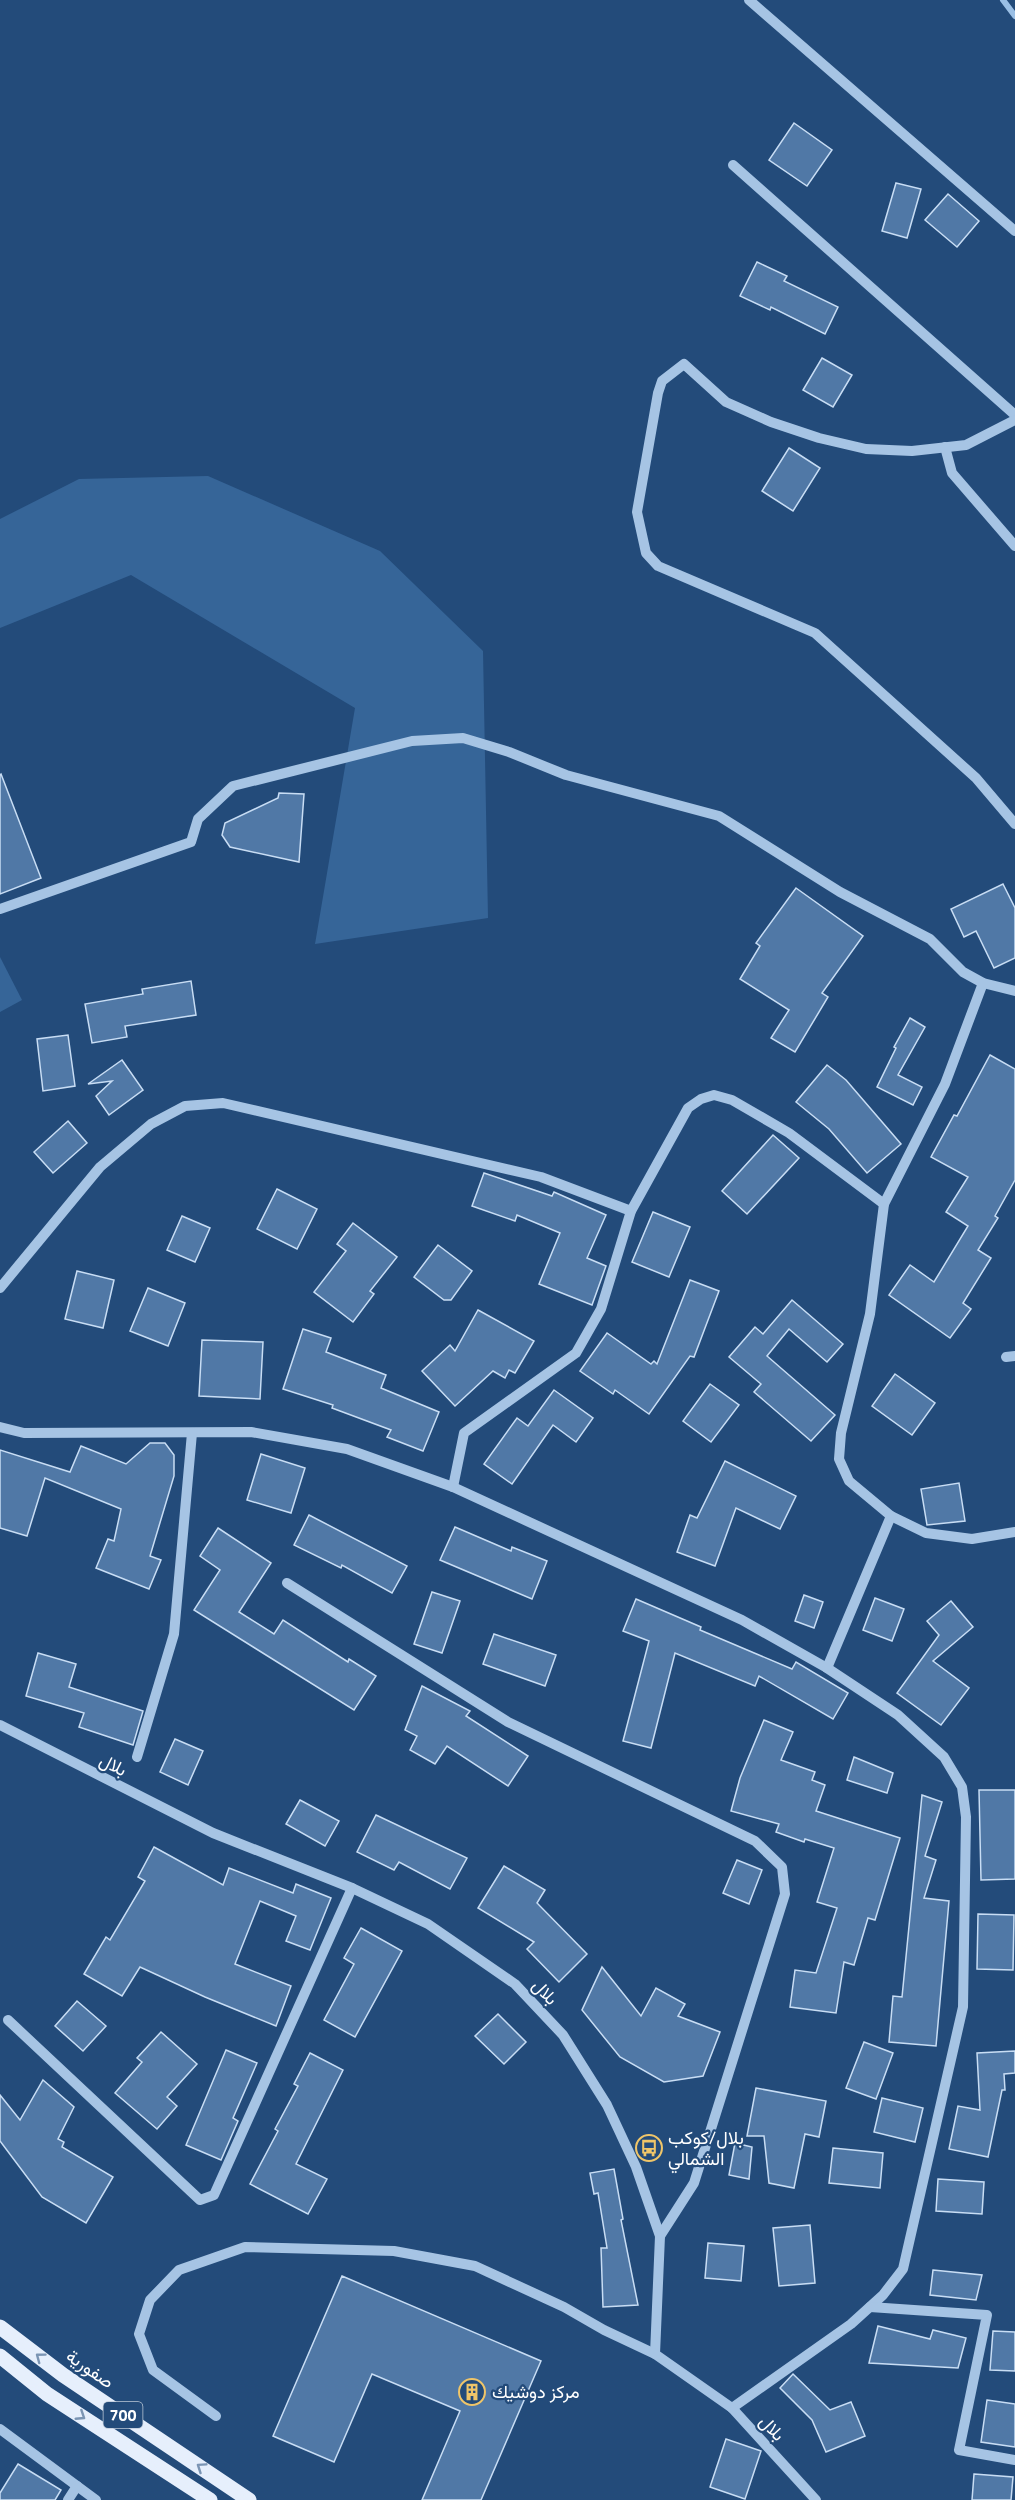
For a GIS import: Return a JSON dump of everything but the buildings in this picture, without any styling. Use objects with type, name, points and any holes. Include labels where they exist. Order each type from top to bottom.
[{"type":"main road","name":"صفورية","points":[[0,2327],[63,2375],[249,2500]]},
{"type":"main road","name":"700","points":[[0,2356],[47,2394],[210,2500]]},
{"type":"street","points":[[749,0],[1015,231]]},
{"type":"street","points":[[733,165],[1015,415]]},
{"type":"street","points":[[1015,420],[966,445],[912,451],[867,449],[819,438],[771,422],[726,402],[684,364],[662,381],[658,393],[637,512],[646,553],[658,566],[815,633],[976,778],[1015,824]]},
{"type":"street","points":[[945,447],[952,473],[1015,546]]},
{"type":"street","points":[[0,909],[191,842],[198,819],[233,786],[412,741],[463,738],[509,752],[566,775],[719,816],[840,892],[930,939],[963,972],[983,983],[1015,991]]},
{"type":"street","points":[[983,983],[945,1084],[884,1204],[870,1314],[841,1433],[839,1459],[849,1481],[891,1516],[926,1533],[972,1539],[1015,1532]]},
{"type":"street","points":[[453,1487],[465,1433],[576,1353],[601,1309],[631,1211],[687,1108],[701,1099],[714,1095],[732,1100],[789,1133],[884,1204]]},
{"type":"street","points":[[0,1288],[100,1167],[151,1124],[185,1106],[223,1103],[530,1174],[631,1211]]},
{"type":"street","points":[[0,1427],[24,1433],[251,1432],[346,1449],[453,1487],[742,1620],[826,1668],[898,1715],[944,1757],[962,1786],[966,1817],[963,2007],[910,2247],[903,2269],[883,2295],[851,2324],[732,2408]]},
{"type":"street","points":[[137,1757],[174,1634],[192,1433]]},
{"type":"street","points":[[826,1668],[891,1516]]},
{"type":"street","points":[[287,1583],[508,1722],[755,1841],[782,1867],[785,1894],[694,2183],[660,2236]]},
{"type":"street","name":"بلال","points":[[0,1725],[213,1833],[352,1888],[428,1924],[515,1984],[563,2035],[607,2105],[636,2167],[660,2236],[655,2354],[732,2408],[816,2500]]},
{"type":"street","points":[[8,2020],[200,2200],[214,2195],[352,1888]]},
{"type":"street","points":[[216,2416],[153,2370],[139,2334],[150,2300],[179,2270],[245,2247],[394,2251],[475,2266],[564,2307],[604,2330],[655,2354]]},
{"type":"street","points":[[870,2307],[987,2315],[959,2450],[1015,2460]]},
{"type":"street","points":[[0,2429],[96,2500]]},
{"type":"street","points":[[68,2500],[77,2486]]},
{"type":"shaded area","points":[[208,476],[380,551],[483,651],[488,918],[315,944],[355,708],[131,575],[0,628],[0,519],[79,479]]},
{"type":"shaded area","points":[[0,957],[22,1000],[0,1012]]},
{"type":"waterway","points":[[1003,0],[1015,16]]},
{"type":"place","name":"بلال/كوكب الشمالي","points":[[649,2148]]},
{"type":"place","name":"مركز دوشيك","points":[[472,2392]]}]
